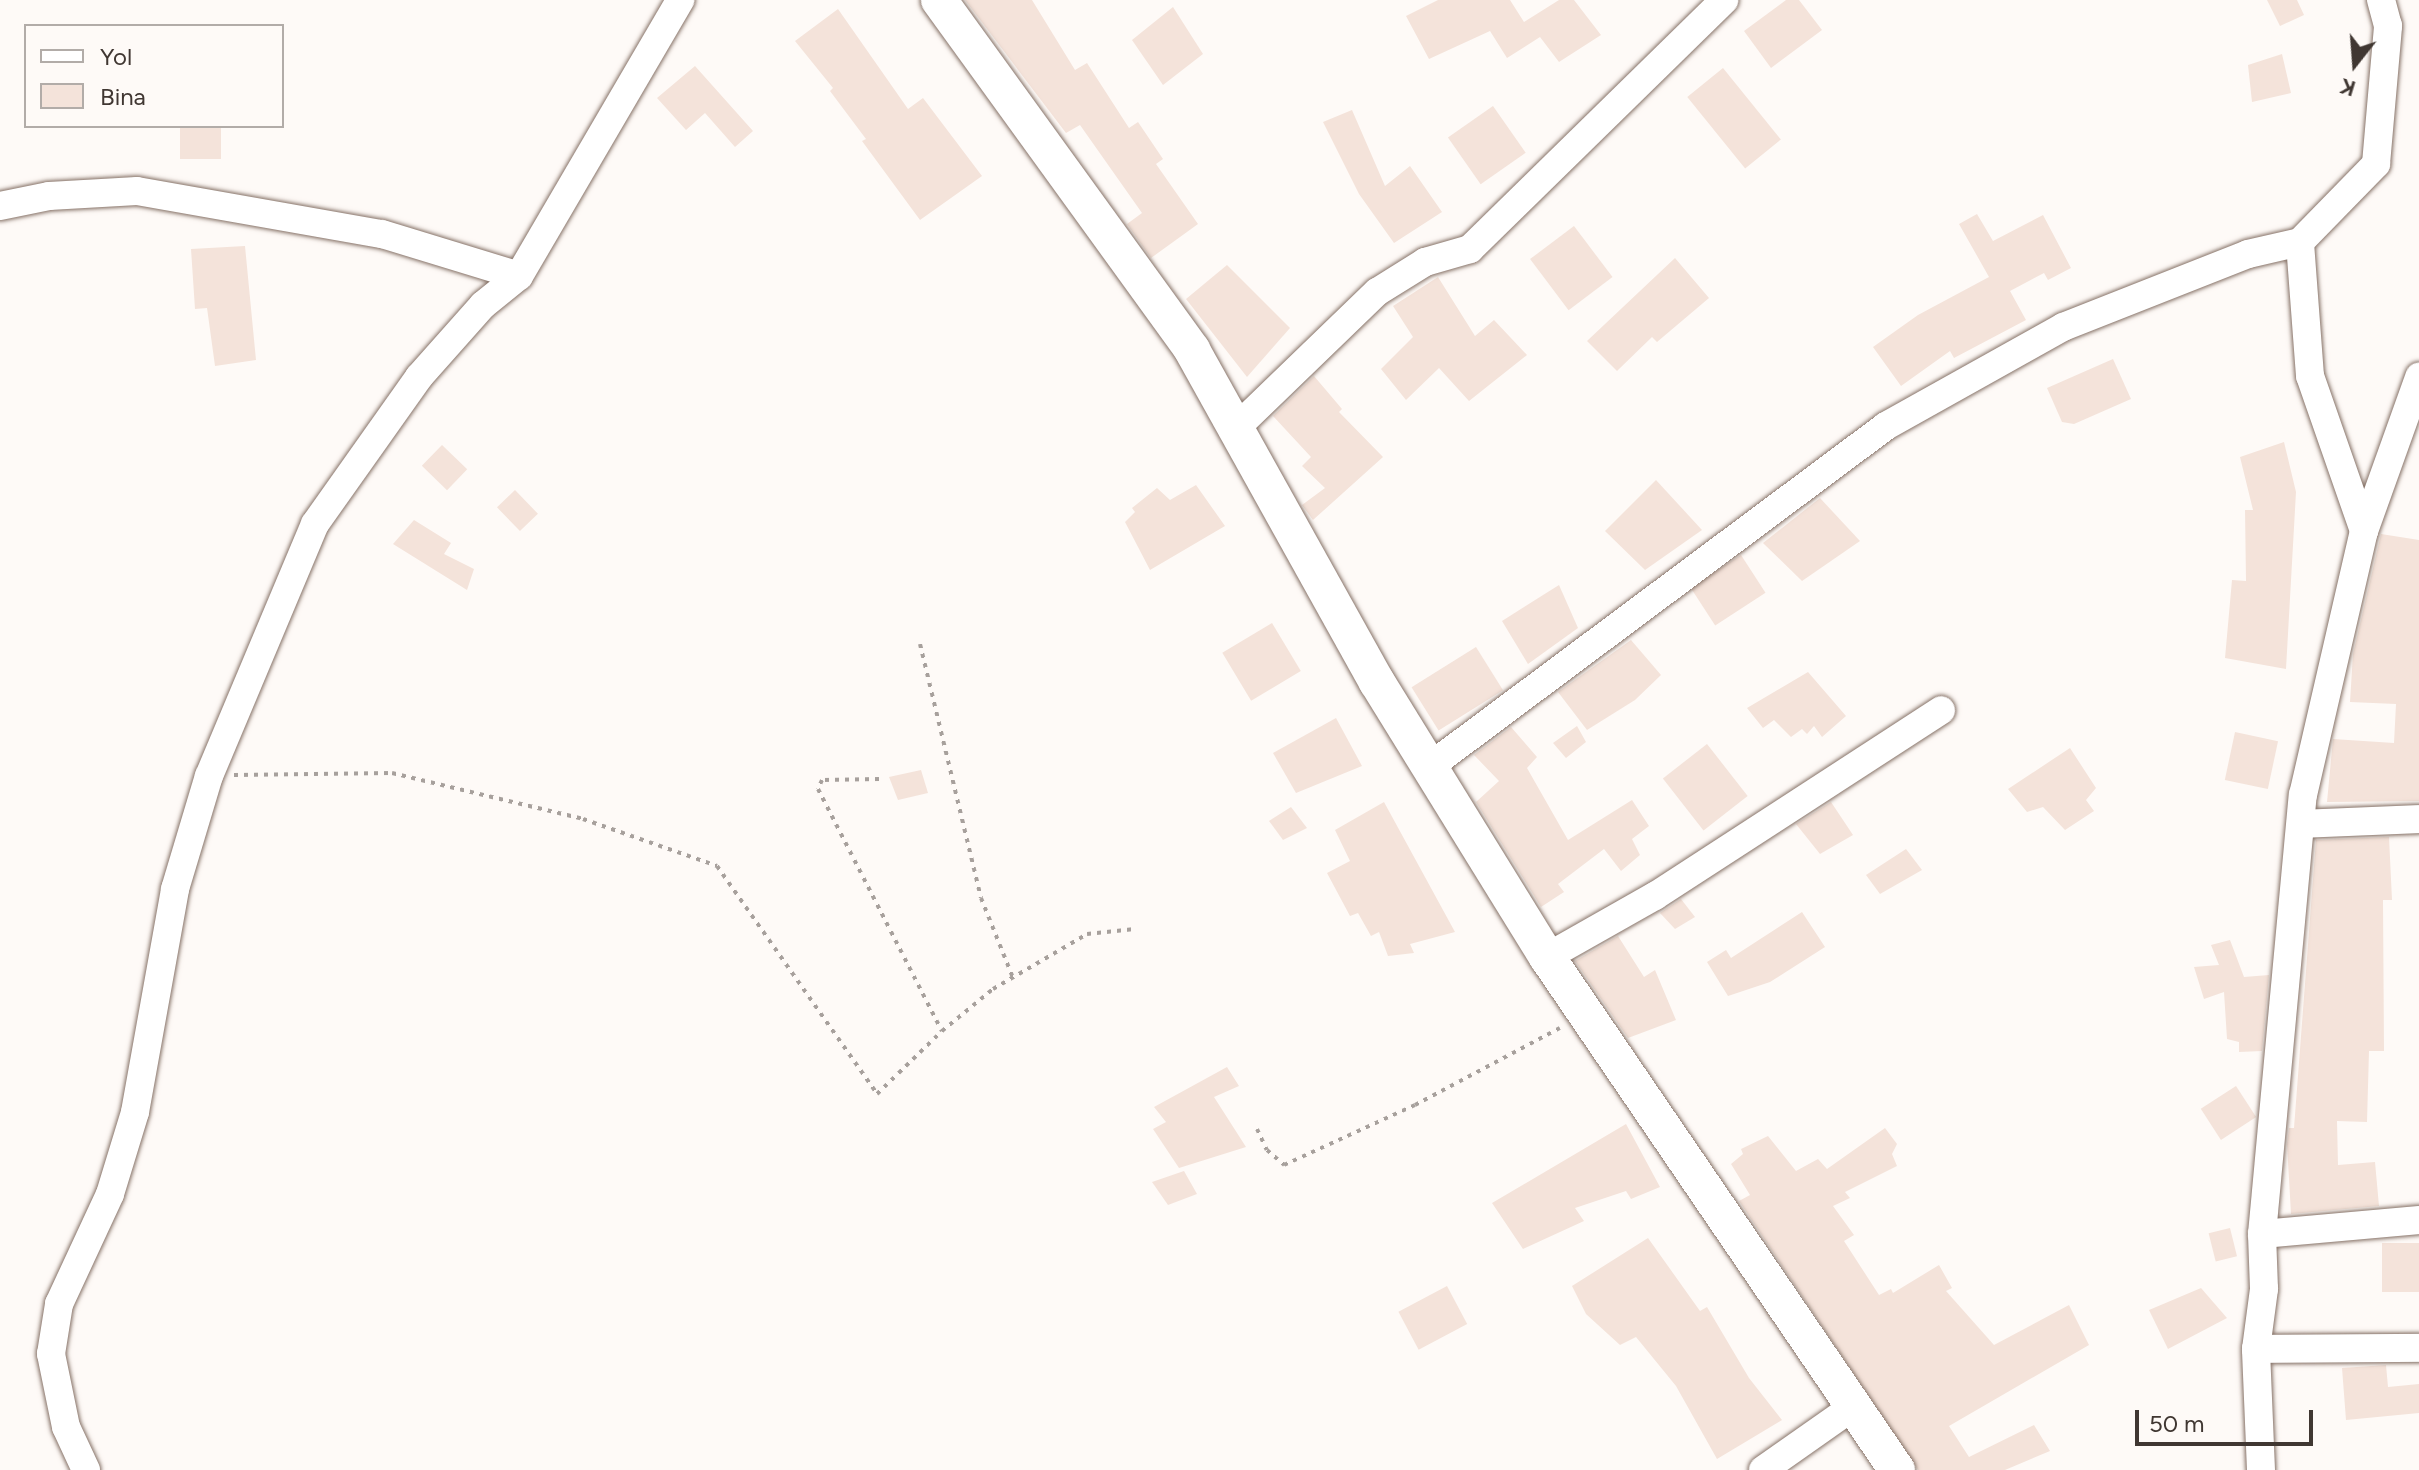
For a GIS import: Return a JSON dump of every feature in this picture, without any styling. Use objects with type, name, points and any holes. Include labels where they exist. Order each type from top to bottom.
[{"type":"street","points":[[86,1470],[66,1427],[51,1354],[59,1304],[110,1194],[135,1112],[175,889],[209,776],[315,524],[419,377],[483,305],[519,276],[680,0]]},
{"type":"street","points":[[939,0],[1192,350],[1234,430],[1429,767],[1547,957],[1897,1470]]},
{"type":"street","points":[[1234,430],[1377,292],[1425,262],[1470,249],[1724,0]]},
{"type":"street","points":[[1429,767],[1886,426],[2063,327],[2248,254],[2300,242],[2376,164],[2388,26],[2381,0]]},
{"type":"street","points":[[0,206],[49,196],[137,191],[382,234],[519,276]]},
{"type":"street","points":[[2300,242],[2310,376],[2364,531]]},
{"type":"street","points":[[2261,1470],[2256,1349],[2264,1289],[2262,1234],[2301,824],[2364,531],[2419,377]]},
{"type":"street","points":[[1547,957],[1655,896],[1941,710]]},
{"type":"street","points":[[2301,824],[2419,819]]},
{"type":"street","points":[[2262,1234],[2419,1220]]},
{"type":"street","points":[[2256,1349],[2419,1348]]},
{"type":"street","points":[[1763,1470],[1854,1406]]},
{"type":"path","points":[[920,644],[981,898],[1013,978]]},
{"type":"path","points":[[209,776],[392,773],[583,819],[717,866],[877,1094],[942,1031],[1013,978],[1087,934],[1135,929]]},
{"type":"path","points":[[879,779],[822,780],[818,789],[942,1031]]},
{"type":"path","points":[[1257,1129],[1267,1150],[1284,1165],[1588,1017]]},
{"type":"building","points":[[965,0],[1032,0],[1075,70],[1087,63],[1129,128],[1138,122],[1163,159],[1156,164],[1198,224],[1151,258],[1127,224],[1142,213],[1080,125],[1066,133]]},
{"type":"building","points":[[1438,0],[1510,0],[1524,22],[1559,0],[1574,0],[1601,35],[1559,62],[1540,37],[1507,58],[1490,31],[1429,59],[1406,16]]},
{"type":"building","points":[[1786,0],[1799,0],[1822,30],[1771,68],[1744,31]]},
{"type":"building","points":[[2267,0],[2297,0],[2304,15],[2280,26]]},
{"type":"building","points":[[1173,7],[1203,54],[1163,85],[1132,40]]},
{"type":"building","points":[[838,9],[908,109],[923,98],[982,176],[920,220],[862,141],[866,139],[830,91],[833,88],[795,41]]},
{"type":"building","points":[[2282,54],[2291,93],[2252,102],[2248,65]]},
{"type":"building","points":[[695,66],[753,131],[735,147],[705,113],[686,130],[657,98]]},
{"type":"building","points":[[1723,68],[1781,139],[1745,168],[1687,97]]},
{"type":"building","points":[[1493,106],[1526,153],[1481,184],[1448,138]]},
{"type":"building","points":[[1352,110],[1385,186],[1410,166],[1442,212],[1394,243],[1359,194],[1323,122]]},
{"type":"building","points":[[180,128],[221,128],[221,159],[180,159]]},
{"type":"building","points":[[1977,214],[1993,241],[2043,215],[2071,268],[2048,280],[2044,273],[2010,291],[2026,320],[1954,358],[1950,351],[1901,386],[1873,347],[1918,315],[1989,277],[1959,224]]},
{"type":"building","points":[[1574,226],[1613,277],[1569,310],[1530,259]]},
{"type":"building","points":[[245,246],[256,360],[215,366],[207,308],[195,309],[191,249]]},
{"type":"building","points":[[1675,258],[1709,298],[1657,342],[1652,337],[1617,371],[1587,341]]},
{"type":"building","points":[[1227,265],[1290,328],[1247,377],[1186,299]]},
{"type":"building","points":[[1438,277],[1475,336],[1494,320],[1527,355],[1469,401],[1439,368],[1406,400],[1381,369],[1413,337],[1393,306]]},
{"type":"building","points":[[2113,359],[2131,399],[2074,424],[2062,422],[2047,388]]},
{"type":"building","points":[[1314,376],[1342,409],[1339,412],[1383,457],[1313,520],[1302,505],[1325,488],[1302,466],[1311,457],[1273,416]]},
{"type":"building","points":[[2284,442],[2296,492],[2286,669],[2225,658],[2232,580],[2246,581],[2245,510],[2253,510],[2240,457]]},
{"type":"building","points":[[442,445],[467,469],[447,490],[422,466]]},
{"type":"building","points":[[1656,480],[1702,530],[1645,570],[1605,531]]},
{"type":"building","points":[[1196,485],[1225,526],[1150,570],[1125,522],[1135,512],[1132,508],[1157,488],[1170,500]]},
{"type":"building","points":[[515,490],[538,514],[520,531],[497,507]]},
{"type":"building","points":[[1820,498],[1860,541],[1802,581],[1763,543]]},
{"type":"building","points":[[414,520],[451,543],[444,554],[474,569],[467,590],[393,544]]},
{"type":"building","points":[[2381,534],[2419,540],[2419,801],[2327,802],[2333,739],[2394,743],[2396,704],[2350,702],[2353,654]]},
{"type":"building","points":[[1741,555],[1766,593],[1715,625],[1691,588]]},
{"type":"building","points":[[1559,585],[1578,628],[1528,664],[1502,621]]},
{"type":"building","points":[[1272,623],[1301,671],[1251,701],[1222,653]]},
{"type":"building","points":[[1631,640],[1661,675],[1635,700],[1587,730],[1558,692]]},
{"type":"building","points":[[1476,647],[1503,690],[1439,731],[1412,687]]},
{"type":"building","points":[[1808,672],[1846,716],[1822,737],[1814,726],[1807,734],[1802,729],[1791,737],[1774,720],[1763,728],[1747,708]]},
{"type":"building","points":[[1336,718],[1362,766],[1296,793],[1273,753]]},
{"type":"building","points":[[1577,726],[1586,742],[1566,758],[1553,743]]},
{"type":"building","points":[[1511,727],[1537,757],[1527,768],[1568,840],[1632,800],[1649,826],[1632,839],[1640,855],[1621,871],[1604,849],[1558,884],[1564,892],[1541,907],[1476,802],[1499,781],[1474,755]]},
{"type":"building","points":[[2235,732],[2278,741],[2268,789],[2225,780]]},
{"type":"building","points":[[1707,744],[1748,796],[1704,830],[1663,778]]},
{"type":"building","points":[[2070,748],[2096,788],[2086,800],[2094,811],[2065,830],[2043,807],[2027,812],[2008,789]]},
{"type":"building","points":[[921,770],[928,793],[898,800],[889,777]]},
{"type":"building","points":[[1384,802],[1455,932],[1410,944],[1414,953],[1388,956],[1379,932],[1371,936],[1358,913],[1350,916],[1327,873],[1350,861],[1335,830]]},
{"type":"building","points":[[1831,802],[1853,835],[1820,854],[1796,824]]},
{"type":"building","points":[[1291,807],[1307,828],[1283,840],[1269,821]]},
{"type":"building","points":[[2389,837],[2392,900],[2383,900],[2384,1051],[2369,1051],[2367,1122],[2337,1121],[2338,1165],[2375,1162],[2379,1206],[2291,1214],[2287,1144],[2289,1128],[2294,1128],[2316,840]]},
{"type":"building","points":[[1906,849],[1922,870],[1880,894],[1866,875]]},
{"type":"building","points":[[1681,899],[1695,917],[1675,929],[1660,913]]},
{"type":"building","points":[[1802,912],[1825,947],[1770,982],[1728,996],[1707,962],[1726,950],[1731,958]]},
{"type":"building","points":[[1618,936],[1644,977],[1655,970],[1676,1020],[1628,1038],[1575,961]]},
{"type":"building","points":[[2230,940],[2244,977],[2269,975],[2262,1051],[2239,1052],[2239,1042],[2227,1039],[2224,992],[2204,999],[2194,967],[2219,965],[2211,945]]},
{"type":"building","points":[[1227,1067],[1239,1086],[1214,1097],[1246,1147],[1179,1168],[1153,1129],[1166,1122],[1154,1107]]},
{"type":"building","points":[[2236,1086],[2256,1117],[2221,1140],[2201,1109]]},
{"type":"building","points":[[1626,1124],[1660,1187],[1631,1199],[1626,1191],[1575,1208],[1584,1221],[1523,1249],[1492,1203]]},
{"type":"building","points":[[1885,1128],[1897,1144],[1892,1154],[1897,1166],[1845,1192],[1850,1198],[1833,1206],[1854,1235],[1844,1241],[1879,1295],[1891,1289],[1893,1293],[1939,1265],[1952,1288],[1946,1291],[1994,1345],[2069,1305],[2089,1345],[1949,1426],[1969,1457],[2034,1425],[2050,1451],[2005,1470],[1918,1470],[1739,1201],[1750,1195],[1731,1164],[1743,1154],[1741,1149],[1768,1136],[1796,1171],[1818,1159],[1827,1169]]},
{"type":"building","points":[[1184,1171],[1197,1194],[1168,1205],[1152,1182]]},
{"type":"building","points":[[2230,1228],[2237,1256],[2216,1261],[2209,1233]]},
{"type":"building","points":[[1648,1238],[1700,1311],[1707,1307],[1749,1378],[1782,1420],[1717,1459],[1676,1386],[1636,1337],[1620,1345],[1586,1314],[1572,1286]]},
{"type":"building","points":[[2382,1243],[2419,1243],[2419,1292],[2382,1292]]},
{"type":"building","points":[[1447,1286],[1467,1324],[1419,1350],[1398,1312]]},
{"type":"building","points":[[2201,1288],[2227,1318],[2168,1349],[2149,1310]]},
{"type":"building","points":[[2386,1365],[2388,1387],[2419,1384],[2419,1413],[2346,1420],[2342,1368]]}]
